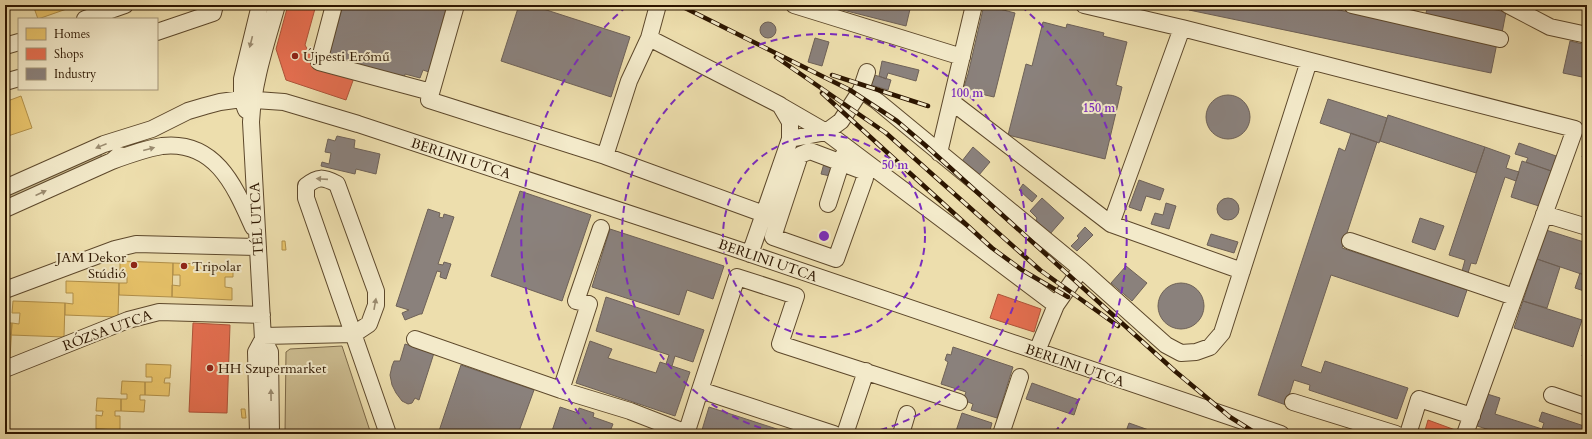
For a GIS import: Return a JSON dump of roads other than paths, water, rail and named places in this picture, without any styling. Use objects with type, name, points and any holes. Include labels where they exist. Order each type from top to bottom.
[{"type":"street","points":[[88,18],[125,5]]},
{"type":"street","points":[[158,32],[213,13],[215,5]]},
{"type":"street","points":[[247,99],[242,79],[260,5]]},
{"type":"street","points":[[247,99],[257,78],[277,5]]},
{"type":"street","points":[[334,5],[319,62],[431,92]]},
{"type":"street","points":[[456,5],[429,100],[605,156],[764,214]]},
{"type":"street","points":[[605,156],[629,81],[649,38],[658,5]]},
{"type":"street","points":[[794,5],[962,58]]},
{"type":"street","points":[[939,153],[974,5]]},
{"type":"street","points":[[1084,5],[1182,28],[1309,62],[1575,129],[1465,434]]},
{"type":"street","points":[[1352,5],[1500,39]]},
{"type":"street","points":[[1508,5],[1550,27],[1587,35]]},
{"type":"street","points":[[1111,224],[1182,28]]},
{"type":"street","points":[[649,38],[780,105],[826,132],[1056,305]]},
{"type":"street","points":[[5,46],[18,42]]},
{"type":"street","points":[[861,90],[877,101],[1081,269],[1166,345],[1181,353],[1196,352],[1210,347],[1222,333],[1309,62]]},
{"type":"street","points":[[790,139],[826,132],[841,121],[861,90],[867,72]]},
{"type":"street","points":[[5,82],[18,78]]},
{"type":"street","points":[[5,188],[104,144],[152,129],[188,111],[220,102],[247,99]]},
{"type":"street","name":"TÉL UTCA","points":[[247,99],[251,122],[263,337],[270,352],[271,434]]},
{"type":"street","name":"BERLINI UTCA","points":[[247,99],[284,102],[358,124],[750,254],[1281,434]]},
{"type":"street","points":[[952,102],[1111,224],[1242,271]]},
{"type":"street","points":[[750,254],[790,139],[790,122],[780,105]]},
{"type":"street","points":[[112,161],[152,129]]},
{"type":"street","points":[[5,208],[112,161],[153,148],[179,146],[203,155],[220,168],[230,179],[258,242],[136,244],[115,249],[5,290]]},
{"type":"street","points":[[828,204],[846,146]]},
{"type":"street","points":[[810,151],[841,163],[862,171],[865,178],[836,259],[773,236],[800,155],[810,151]]},
{"type":"street","points":[[263,337],[354,334],[369,324],[376,306],[376,291],[337,184],[327,178],[315,178],[306,186],[306,198],[354,334],[388,434]]},
{"type":"street","points":[[1544,214],[1587,227]]},
{"type":"street","points":[[561,390],[589,304],[576,301],[602,228]]},
{"type":"street","points":[[1350,241],[1514,297]]},
{"type":"street","points":[[1037,352],[1056,305],[1081,269]]},
{"type":"street","points":[[415,339],[561,390],[630,411],[687,434],[737,277],[796,296],[780,344],[959,402]]},
{"type":"street","name":"RÓZSA UTCA","points":[[5,369],[149,313],[262,315]]},
{"type":"street","name":"TÉL UTCA","points":[[258,434],[256,352],[263,337]]},
{"type":"street","points":[[845,434],[866,372]]},
{"type":"street","points":[[1001,434],[1020,377]]},
{"type":"street","points":[[700,390],[834,434]]},
{"type":"street","points":[[1552,395],[1587,407]]},
{"type":"street","points":[[1408,434],[1419,399],[1472,416]]},
{"type":"street","points":[[1292,402],[1396,434]]},
{"type":"street","points":[[901,434],[907,414]]},
{"type":"railway","points":[[679,5],[850,90],[897,121],[1176,372],[1230,417],[1257,434]]},
{"type":"railway","points":[[776,57],[886,133],[1040,270],[1118,326]]},
{"type":"railway","points":[[832,75],[928,106]]},
{"type":"railway","points":[[822,93],[992,248],[1022,270],[1068,297]]},
{"type":"place","name":"Újpesti Erőmű","points":[[295,56]]},
{"type":"place","name":"JAM Dekor Stúdió","points":[[134,265]]},
{"type":"place","name":"Tripolar","points":[[184,266]]},
{"type":"place","name":"HH Szupermarket","points":[[210,368]]}]
